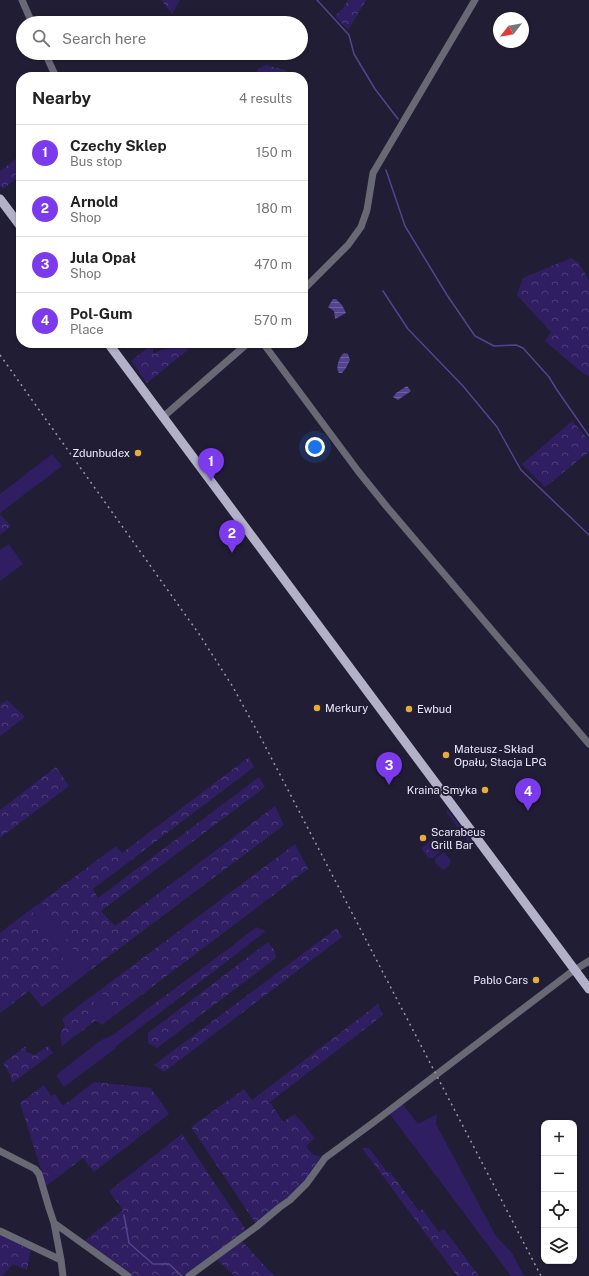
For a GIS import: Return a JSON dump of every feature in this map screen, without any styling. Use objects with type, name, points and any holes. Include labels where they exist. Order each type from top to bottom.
[{"type":"main road","points":[[0,199],[16,220]]},
{"type":"main road","points":[[112,348],[589,989]]},
{"type":"street","points":[[22,0],[29,16]]},
{"type":"street","points":[[308,285],[348,245],[361,227],[367,210],[373,173],[475,0]]},
{"type":"street","points":[[48,60],[54,72]]},
{"type":"street","points":[[163,417],[242,348]]},
{"type":"street","points":[[266,348],[382,501],[589,744]]},
{"type":"street","points":[[189,1276],[290,1200],[308,1183],[325,1158],[589,961]]},
{"type":"street","points":[[0,1151],[35,1169],[39,1174],[54,1223],[63,1276]]},
{"type":"street","points":[[54,1223],[128,1276]]},
{"type":"street","points":[[0,1231],[61,1260]]},
{"type":"green space","points":[[161,0],[180,0],[172,14]]},
{"type":"green space","points":[[348,0],[366,0],[348,30],[335,16]]},
{"type":"green space","points":[[266,65],[287,72],[256,72],[258,69]]},
{"type":"green space","points":[[16,159],[16,179],[3,189],[0,185],[0,171]]},
{"type":"green space","points":[[571,258],[579,263],[589,280],[589,376],[584,374],[545,341],[551,332],[517,295],[523,278]]},
{"type":"green space","points":[[147,348],[152,348],[154,354],[171,348],[186,348],[188,350],[147,383],[131,361]]},
{"type":"green space","points":[[572,421],[589,440],[589,452],[545,487],[522,464]]},
{"type":"green space","points":[[52,454],[62,466],[0,513],[0,494]]},
{"type":"green space","points":[[0,514],[11,526],[0,535]]},
{"type":"green space","points":[[9,544],[23,564],[0,581],[0,550]]},
{"type":"green space","points":[[7,700],[25,717],[0,736],[0,705]]},
{"type":"green space","points":[[249,757],[254,767],[93,889],[98,898],[259,777],[265,787],[101,911],[115,926],[275,806],[284,825],[88,972],[41,902],[116,846],[122,853]]},
{"type":"green space","points":[[56,767],[69,786],[0,838],[0,810]]},
{"type":"green space","points":[[447,809],[473,843],[469,843],[447,813]]},
{"type":"green space","points":[[434,838],[443,849],[433,858],[428,858],[421,848]]},
{"type":"green space","points":[[437,843],[442,849],[431,857],[426,851]]},
{"type":"green space","points":[[295,844],[308,869],[115,1015],[100,990]]},
{"type":"green space","points":[[444,852],[451,860],[449,866],[443,870],[435,862],[435,858]]},
{"type":"green space","points":[[41,902],[88,972],[78,980],[31,909]]},
{"type":"green space","points":[[31,909],[78,980],[42,1007],[29,991],[0,1013],[0,933]]},
{"type":"green space","points":[[256,927],[266,931],[234,956],[231,952],[224,952]]},
{"type":"green space","points":[[337,928],[342,937],[164,1072],[154,1065]]},
{"type":"green space","points":[[268,942],[275,951],[276,958],[157,1048],[148,1043],[148,1033]]},
{"type":"green space","points":[[224,952],[231,952],[234,956],[149,1021],[150,1007]]},
{"type":"green space","points":[[100,990],[115,1015],[107,1021],[90,997]]},
{"type":"green space","points":[[90,997],[107,1021],[102,1025],[96,1020],[62,1046],[60,1034],[65,1026],[62,1019]]},
{"type":"green space","points":[[378,1004],[383,1015],[270,1102],[283,1122],[295,1114],[315,1138],[306,1146],[313,1155],[321,1156],[307,1179],[287,1199],[256,1224],[191,1127],[244,1089],[252,1100]]},
{"type":"green space","points":[[150,1007],[149,1021],[64,1087],[56,1075],[101,1040],[113,1035]]},
{"type":"green space","points":[[26,1046],[26,1052],[35,1055],[48,1046],[53,1053],[12,1083],[10,1075],[3,1063]]},
{"type":"green space","points":[[94,1082],[151,1088],[169,1114],[94,1172],[83,1158],[46,1186],[20,1103],[44,1085],[51,1096],[55,1094],[63,1106]]},
{"type":"green space","points":[[402,1103],[418,1124],[437,1114],[436,1124],[496,1236],[512,1253],[524,1276],[511,1276],[389,1113]]},
{"type":"green space","points":[[182,1134],[246,1230],[184,1276],[133,1276],[84,1241],[123,1210],[109,1191]]},
{"type":"green space","points":[[362,1148],[369,1148],[387,1172],[390,1172],[419,1211],[422,1209],[439,1232],[444,1229],[479,1276],[457,1276]]},
{"type":"green space","points":[[0,1233],[31,1248],[27,1270],[13,1264],[2,1276],[0,1276]]},
{"type":"green space","points":[[242,1241],[274,1276],[235,1276],[217,1260]]},
{"type":"shaded area","points":[[333,299],[336,299],[342,305],[346,313],[335,319],[334,311],[328,307]]},
{"type":"shaded area","points":[[344,353],[348,354],[350,360],[342,373],[339,373],[337,368],[338,363]]},
{"type":"shaded area","points":[[407,386],[411,391],[398,400],[393,397],[396,393]]},
{"type":"waterway","points":[[317,0],[349,35],[354,54],[375,89],[398,119]]},
{"type":"waterway","points":[[386,170],[405,226],[447,295],[475,336],[494,346],[516,345],[523,348],[549,377],[589,436]]},
{"type":"waterway","points":[[383,291],[408,329],[463,386],[497,427],[521,470],[589,535]]},
{"type":"waterway","points":[[124,1215],[129,1243],[153,1264],[169,1264],[182,1276]]},
{"type":"railway","points":[[0,355],[199,634],[233,687],[541,1276]]},
{"type":"place","name":"Zdunbudex","points":[[138,453]]},
{"type":"place","name":"Czechy Sklep","points":[[211,481]]},
{"type":"place","name":"Arnold","points":[[232,553]]},
{"type":"place","name":"Merkury","points":[[317,708]]},
{"type":"place","name":"Ewbud","points":[[409,709]]},
{"type":"place","name":"Mateusz - Skład Opału, Stacja LPG","points":[[446,755]]},
{"type":"place","name":"Jula Opał","points":[[389,785]]},
{"type":"place","name":"Kraina Smyka","points":[[485,790]]},
{"type":"place","name":"Pol-Gum","points":[[528,811]]},
{"type":"place","name":"Scarabeus Grill Bar","points":[[423,838]]},
{"type":"place","name":"Pablo Cars","points":[[536,980]]}]
